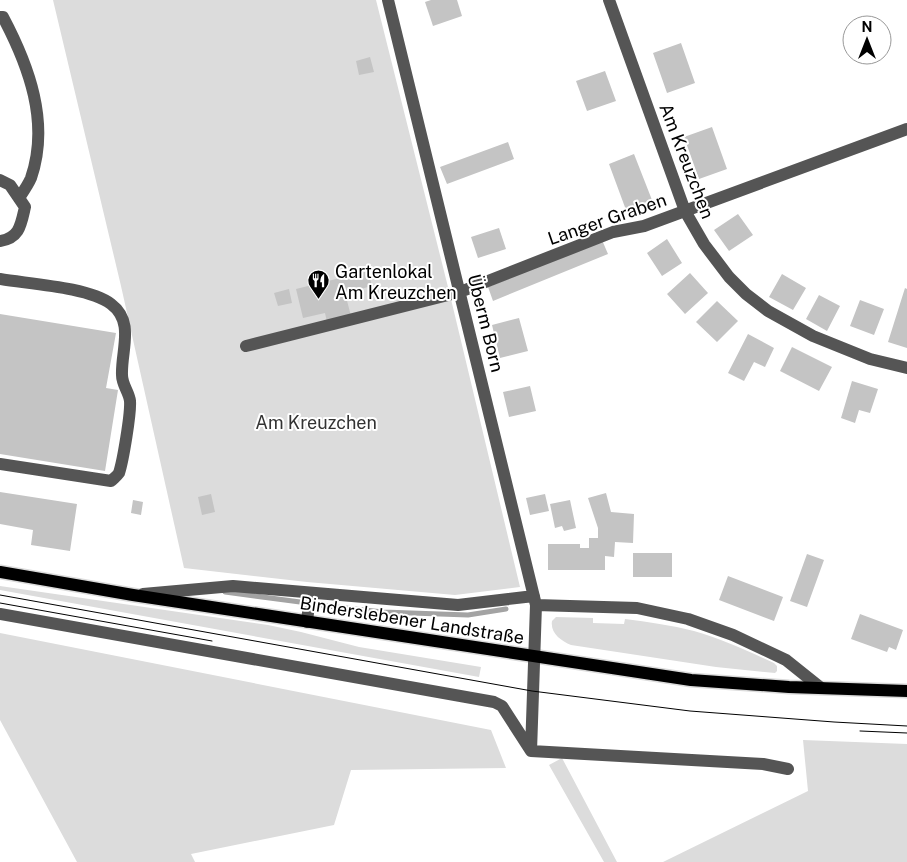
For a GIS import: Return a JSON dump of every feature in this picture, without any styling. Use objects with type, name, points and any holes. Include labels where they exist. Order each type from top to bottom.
[{"type":"main road","name":"Binderslebener Landstraße","points":[[0,572],[133,595],[692,680],[907,691]]},
{"type":"street","name":"Überm Born","points":[[388,0],[535,600],[535,657],[531,751]]},
{"type":"street","name":"Am Kreuzchen","points":[[609,0],[685,211],[704,244],[729,277],[746,294],[768,311],[813,336],[862,356],[907,368]]},
{"type":"street","points":[[0,17],[3,18],[18,46],[33,91],[38,116],[37,151],[30,179],[19,198]]},
{"type":"street","name":"Langer Graben","points":[[246,346],[460,292],[613,232],[644,226],[907,129]]},
{"type":"street","points":[[0,180],[10,185],[25,207],[20,228],[10,239],[0,241]]},
{"type":"street","points":[[0,279],[97,295],[113,305],[122,316],[126,330],[121,363],[122,380],[130,400],[118,474],[111,481],[0,464]]},
{"type":"street","name":"Binderslebener Landstraße","points":[[133,595],[233,586],[458,605],[535,600],[637,608],[688,619],[733,635],[786,660],[821,688]]},
{"type":"street","points":[[307,622],[310,594]]},
{"type":"street","points":[[0,614],[494,702],[502,706],[531,751],[763,764],[788,769]]},
{"type":"green space","name":"Am Kreuzchen","points":[[53,0],[376,0],[450,295],[520,587],[455,595],[307,582],[184,568],[121,286]]},
{"type":"green space","points":[[0,586],[268,625],[359,647],[481,667],[479,677],[0,590]]},
{"type":"green space","points":[[556,617],[593,618],[593,623],[624,624],[625,619],[685,629],[725,641],[774,663],[777,666],[777,671],[775,673],[716,667],[571,645],[554,633],[552,621]]},
{"type":"green space","points":[[0,633],[491,730],[506,768],[351,770],[334,825],[191,854],[195,862],[77,862],[0,720]]},
{"type":"green space","points":[[803,740],[907,744],[907,862],[663,862],[808,791]]},
{"type":"green space","points":[[562,758],[617,862],[604,862],[549,765]]},
{"type":"building","points":[[431,0],[457,0],[462,16],[433,26],[425,2]]},
{"type":"building","points":[[681,43],[695,83],[667,93],[653,53]]},
{"type":"building","points":[[370,57],[374,72],[359,75],[356,61]]},
{"type":"building","points":[[605,71],[616,101],[587,111],[576,81]]},
{"type":"building","points":[[712,127],[727,169],[699,179],[684,137]]},
{"type":"building","points":[[508,142],[514,159],[447,184],[440,167]]},
{"type":"building","points":[[634,154],[652,200],[626,210],[609,164]]},
{"type":"building","points":[[738,214],[753,235],[729,251],[714,230]]},
{"type":"building","points":[[499,228],[506,249],[478,258],[471,237]]},
{"type":"building","points":[[667,239],[682,263],[662,276],[647,253]]},
{"type":"building","points":[[602,240],[608,254],[493,301],[488,287]]},
{"type":"building","points":[[368,271],[372,286],[345,293],[351,316],[327,322],[325,313],[303,318],[296,289]]},
{"type":"building","points":[[690,273],[708,293],[685,314],[667,294]]},
{"type":"building","points":[[782,274],[806,288],[793,310],[769,297]]},
{"type":"building","points":[[905,288],[907,289],[907,348],[888,342]]},
{"type":"building","points":[[289,289],[292,303],[278,306],[274,293]]},
{"type":"building","points":[[819,295],[840,306],[827,331],[806,319]]},
{"type":"building","points":[[860,300],[884,309],[874,335],[850,326]]},
{"type":"building","points":[[717,301],[738,321],[717,342],[696,322]]},
{"type":"building","points":[[0,314],[116,333],[106,388],[118,390],[105,471],[0,454]]},
{"type":"building","points":[[519,318],[528,351],[500,358],[492,325]]},
{"type":"building","points":[[748,334],[774,348],[765,367],[754,362],[744,381],[728,373]]},
{"type":"building","points":[[792,347],[832,367],[819,391],[780,371]]},
{"type":"building","points":[[852,381],[878,389],[870,413],[859,410],[855,423],[841,418]]},
{"type":"building","points":[[530,386],[536,411],[509,417],[503,392]]},
{"type":"building","points":[[0,492],[77,504],[70,551],[31,545],[33,530],[0,524]]},
{"type":"building","points":[[606,493],[611,512],[634,514],[633,543],[615,542],[614,557],[605,556],[605,570],[548,570],[548,544],[580,544],[580,548],[589,548],[589,538],[598,538],[598,528],[588,498]]},
{"type":"building","points":[[211,494],[215,512],[202,515],[198,497]]},
{"type":"building","points":[[545,494],[549,511],[530,515],[526,498]]},
{"type":"building","points":[[133,500],[143,502],[141,515],[131,513]]},
{"type":"building","points":[[570,500],[576,528],[564,531],[562,526],[555,528],[550,504]]},
{"type":"building","points":[[633,553],[672,553],[672,577],[633,577]]},
{"type":"building","points":[[807,554],[824,560],[807,607],[790,601]]},
{"type":"building","points":[[728,576],[783,597],[774,621],[719,600]]},
{"type":"building","points":[[860,614],[903,630],[896,650],[889,647],[887,652],[851,639]]},
{"type":"waterway","points":[[225,592],[300,602]]},
{"type":"waterway","points":[[318,605],[383,612],[468,615],[506,609]]},
{"type":"tram line","points":[[0,595],[532,691],[690,711],[907,726]]},
{"type":"tram line","points":[[0,603],[212,641]]},
{"type":"tram line","points":[[860,731],[907,733]]},
{"type":"place","name":"Gartenlokal Am Kreuzchen","points":[[319,300]]}]
